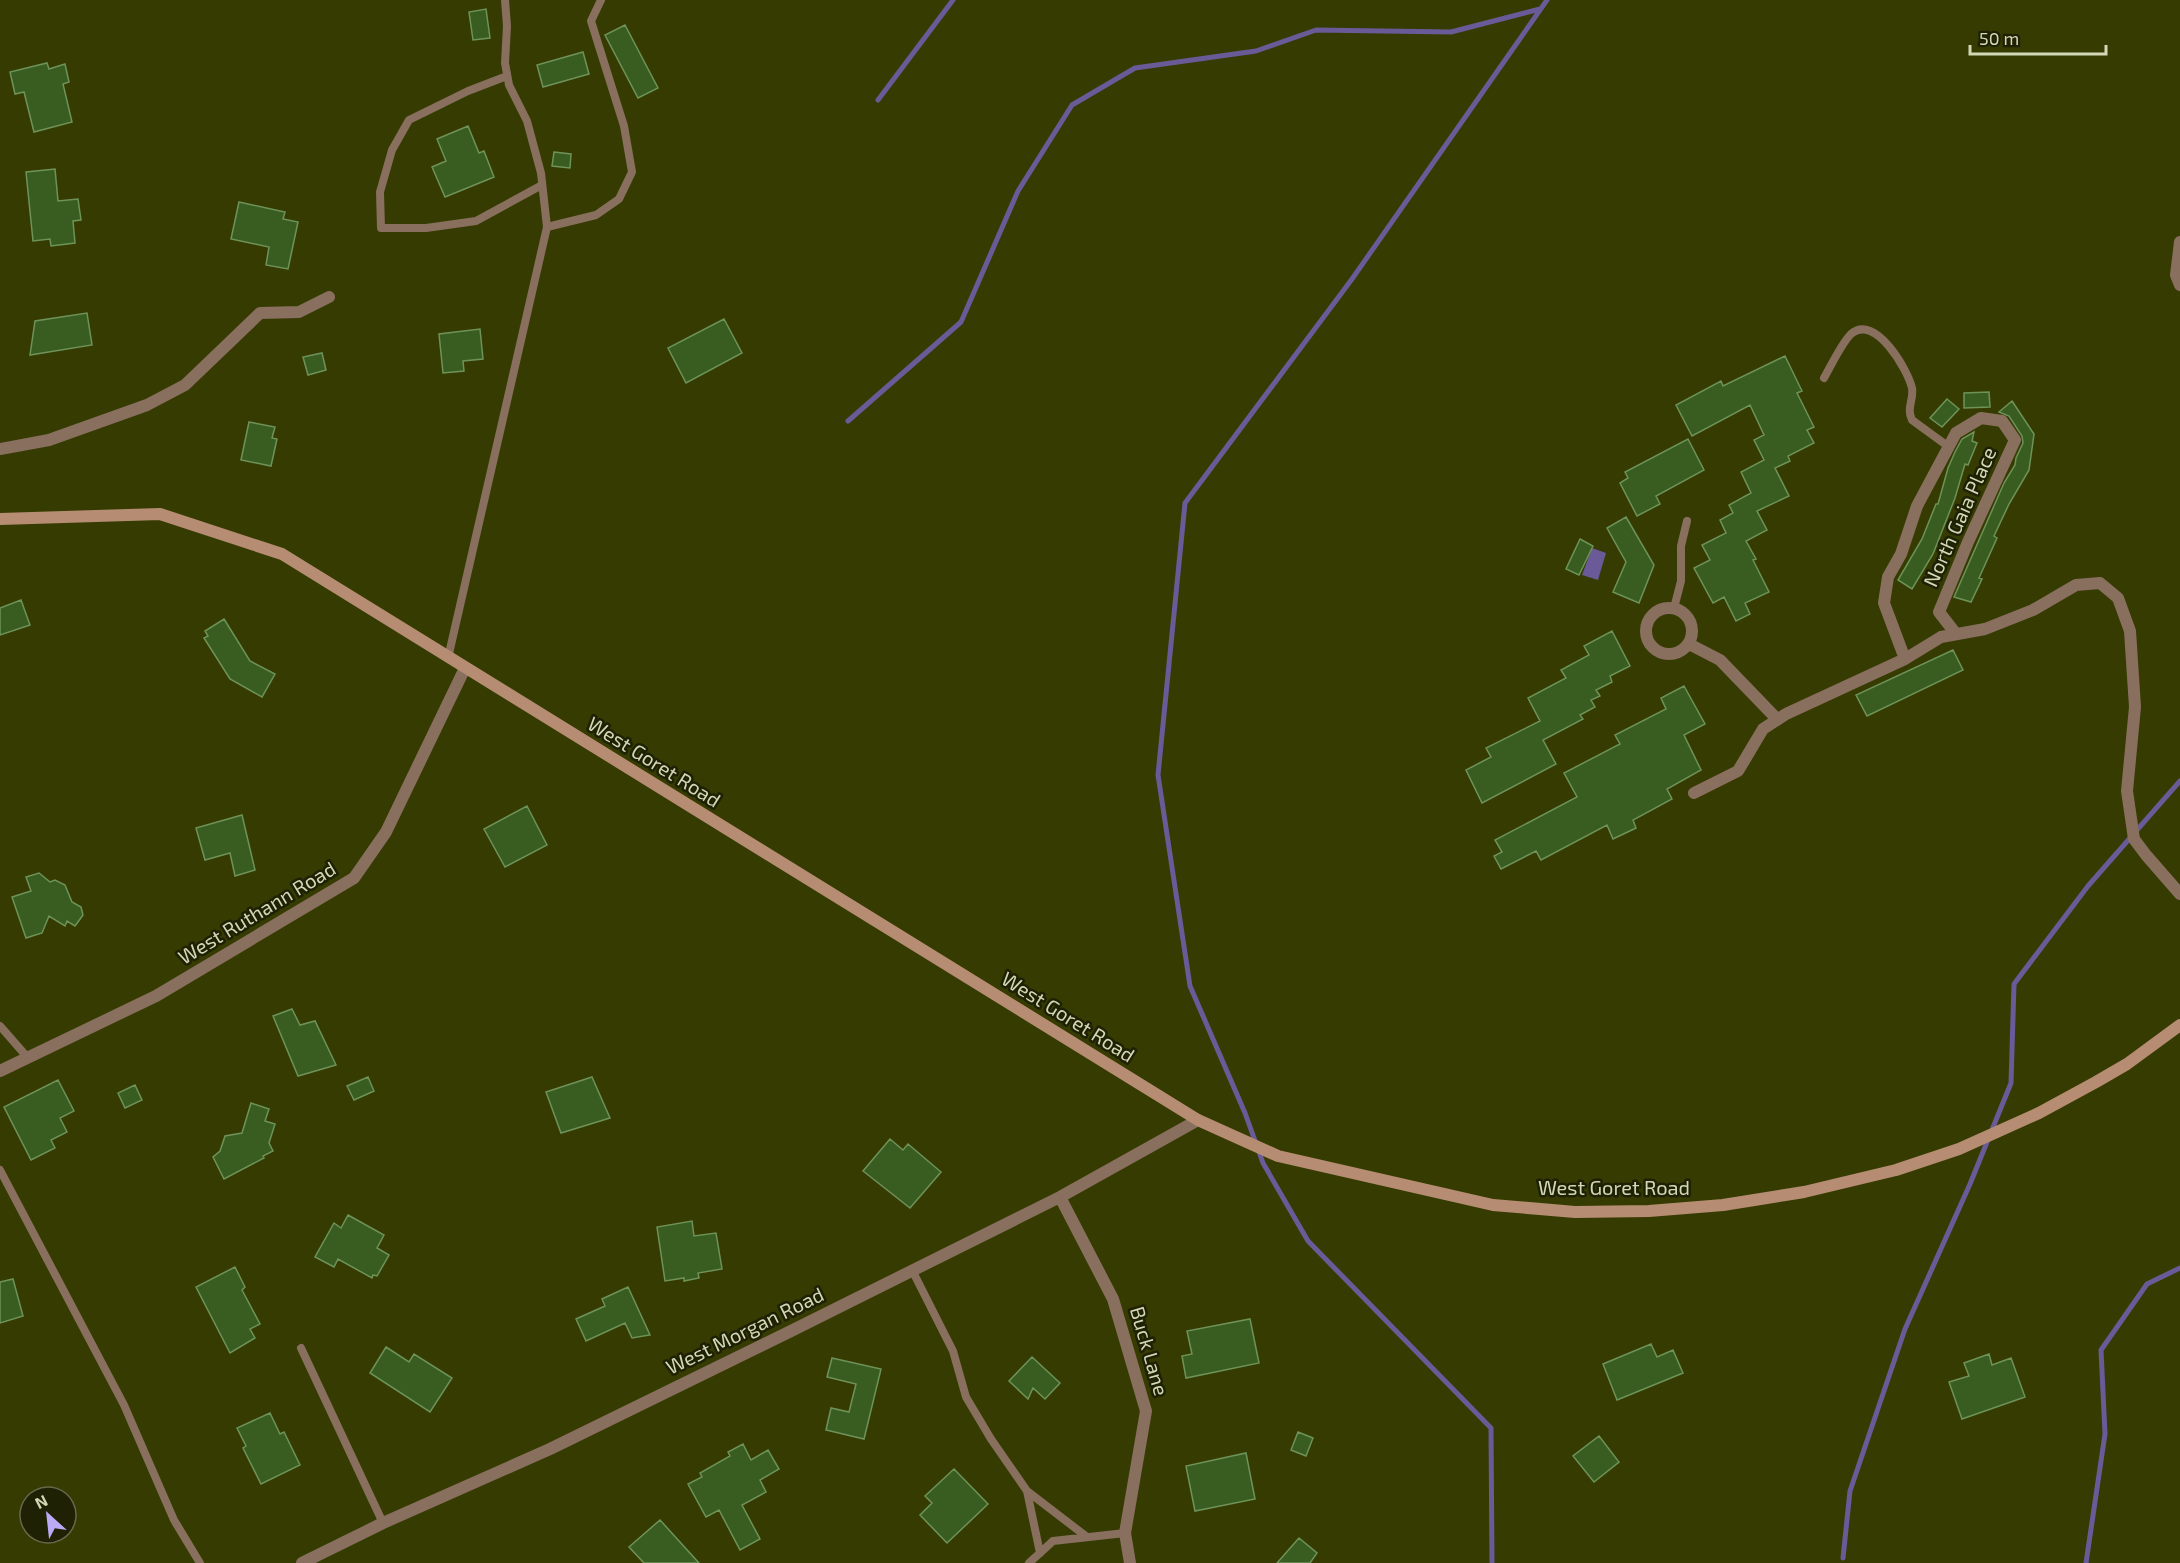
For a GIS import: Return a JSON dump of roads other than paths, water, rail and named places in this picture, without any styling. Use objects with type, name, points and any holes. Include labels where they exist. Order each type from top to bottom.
[{"type":"street","points":[[2180,242],[2176,275],[2180,285]]},
{"type":"street","points":[[0,449],[49,440],[147,405],[185,385],[260,313],[299,312],[329,297]]},
{"type":"street","name":"North Gaia Place","points":[[1905,659],[1884,603],[1888,577],[1902,554],[1917,506],[1956,433],[1981,418],[2002,421],[2015,440],[1939,612],[1956,634]]},
{"type":"street","name":"West Goret Road","points":[[0,519],[160,514],[282,554],[1198,1120],[1278,1156],[1493,1205],[1575,1212],[1649,1211],[1723,1205],[1804,1192],[1896,1170],[1959,1149],[2039,1113],[2096,1082],[2127,1064],[2180,1025]]},
{"type":"street","points":[[1694,793],[1737,771],[1763,729],[1777,720],[1905,659],[1941,636],[1985,629],[2033,610],[2076,585],[2100,584],[2118,598],[2130,632],[2134,707],[2127,791],[2134,839],[2145,855],[2180,894]]},
{"type":"street","points":[[1666,608],[1674,608],[1681,611],[1691,622],[1693,629],[1689,644],[1683,650],[1669,654],[1654,649],[1646,636],[1648,621],[1653,614],[1666,608]]},
{"type":"street","points":[[1689,644],[1720,660],[1777,720]]},
{"type":"street","name":"West Ruthann Road","points":[[0,1071],[156,996],[354,878],[386,832],[465,668]]},
{"type":"street","name":"West Morgan Road","points":[[302,1563],[382,1523],[550,1449],[1060,1197],[1198,1120]]},
{"type":"street","name":"Buck Lane","points":[[1060,1197],[1113,1299],[1146,1411],[1125,1533],[1130,1563]]},
{"type":"lane","points":[[448,658],[547,227],[542,185],[527,121],[509,85],[507,76],[505,0]]},
{"type":"lane","points":[[547,227],[596,215],[619,199],[632,172],[624,126],[591,21],[601,0]]},
{"type":"lane","points":[[507,76],[468,91],[409,120],[392,150],[380,192],[381,228],[426,228],[476,221],[542,185]]},
{"type":"lane","points":[[1824,378],[1851,334],[1864,329],[1874,333],[1890,346],[1912,387],[1909,414],[1912,420],[1948,447]]},
{"type":"lane","points":[[1674,608],[1681,581],[1681,546],[1688,521]]},
{"type":"lane","points":[[0,1026],[28,1058]]},
{"type":"lane","points":[[0,1170],[124,1405],[174,1520],[200,1563]]},
{"type":"lane","points":[[912,1270],[953,1351],[966,1398],[991,1439],[1027,1491],[1087,1537]]},
{"type":"lane","points":[[301,1348],[382,1523]]},
{"type":"lane","points":[[1027,1491],[1040,1553]]},
{"type":"lane","points":[[1029,1563],[1053,1541],[1125,1533]]},
{"type":"waterway","points":[[878,100],[953,0]]},
{"type":"waterway","points":[[1492,1563],[1491,1428],[1308,1241],[1263,1163],[1245,1113],[1190,986],[1158,775],[1185,503],[1352,279],[1547,0]]},
{"type":"waterway","points":[[848,421],[961,322],[1018,191],[1072,105],[1135,68],[1256,51],[1316,30],[1451,32],[1540,9]]},
{"type":"waterway","points":[[1843,1558],[1850,1491],[1905,1329],[1970,1184],[2011,1083],[2014,984],[2088,886],[2180,781]]},
{"type":"waterway","points":[[2086,1563],[2105,1434],[2101,1350],[2147,1284],[2180,1268]]}]
